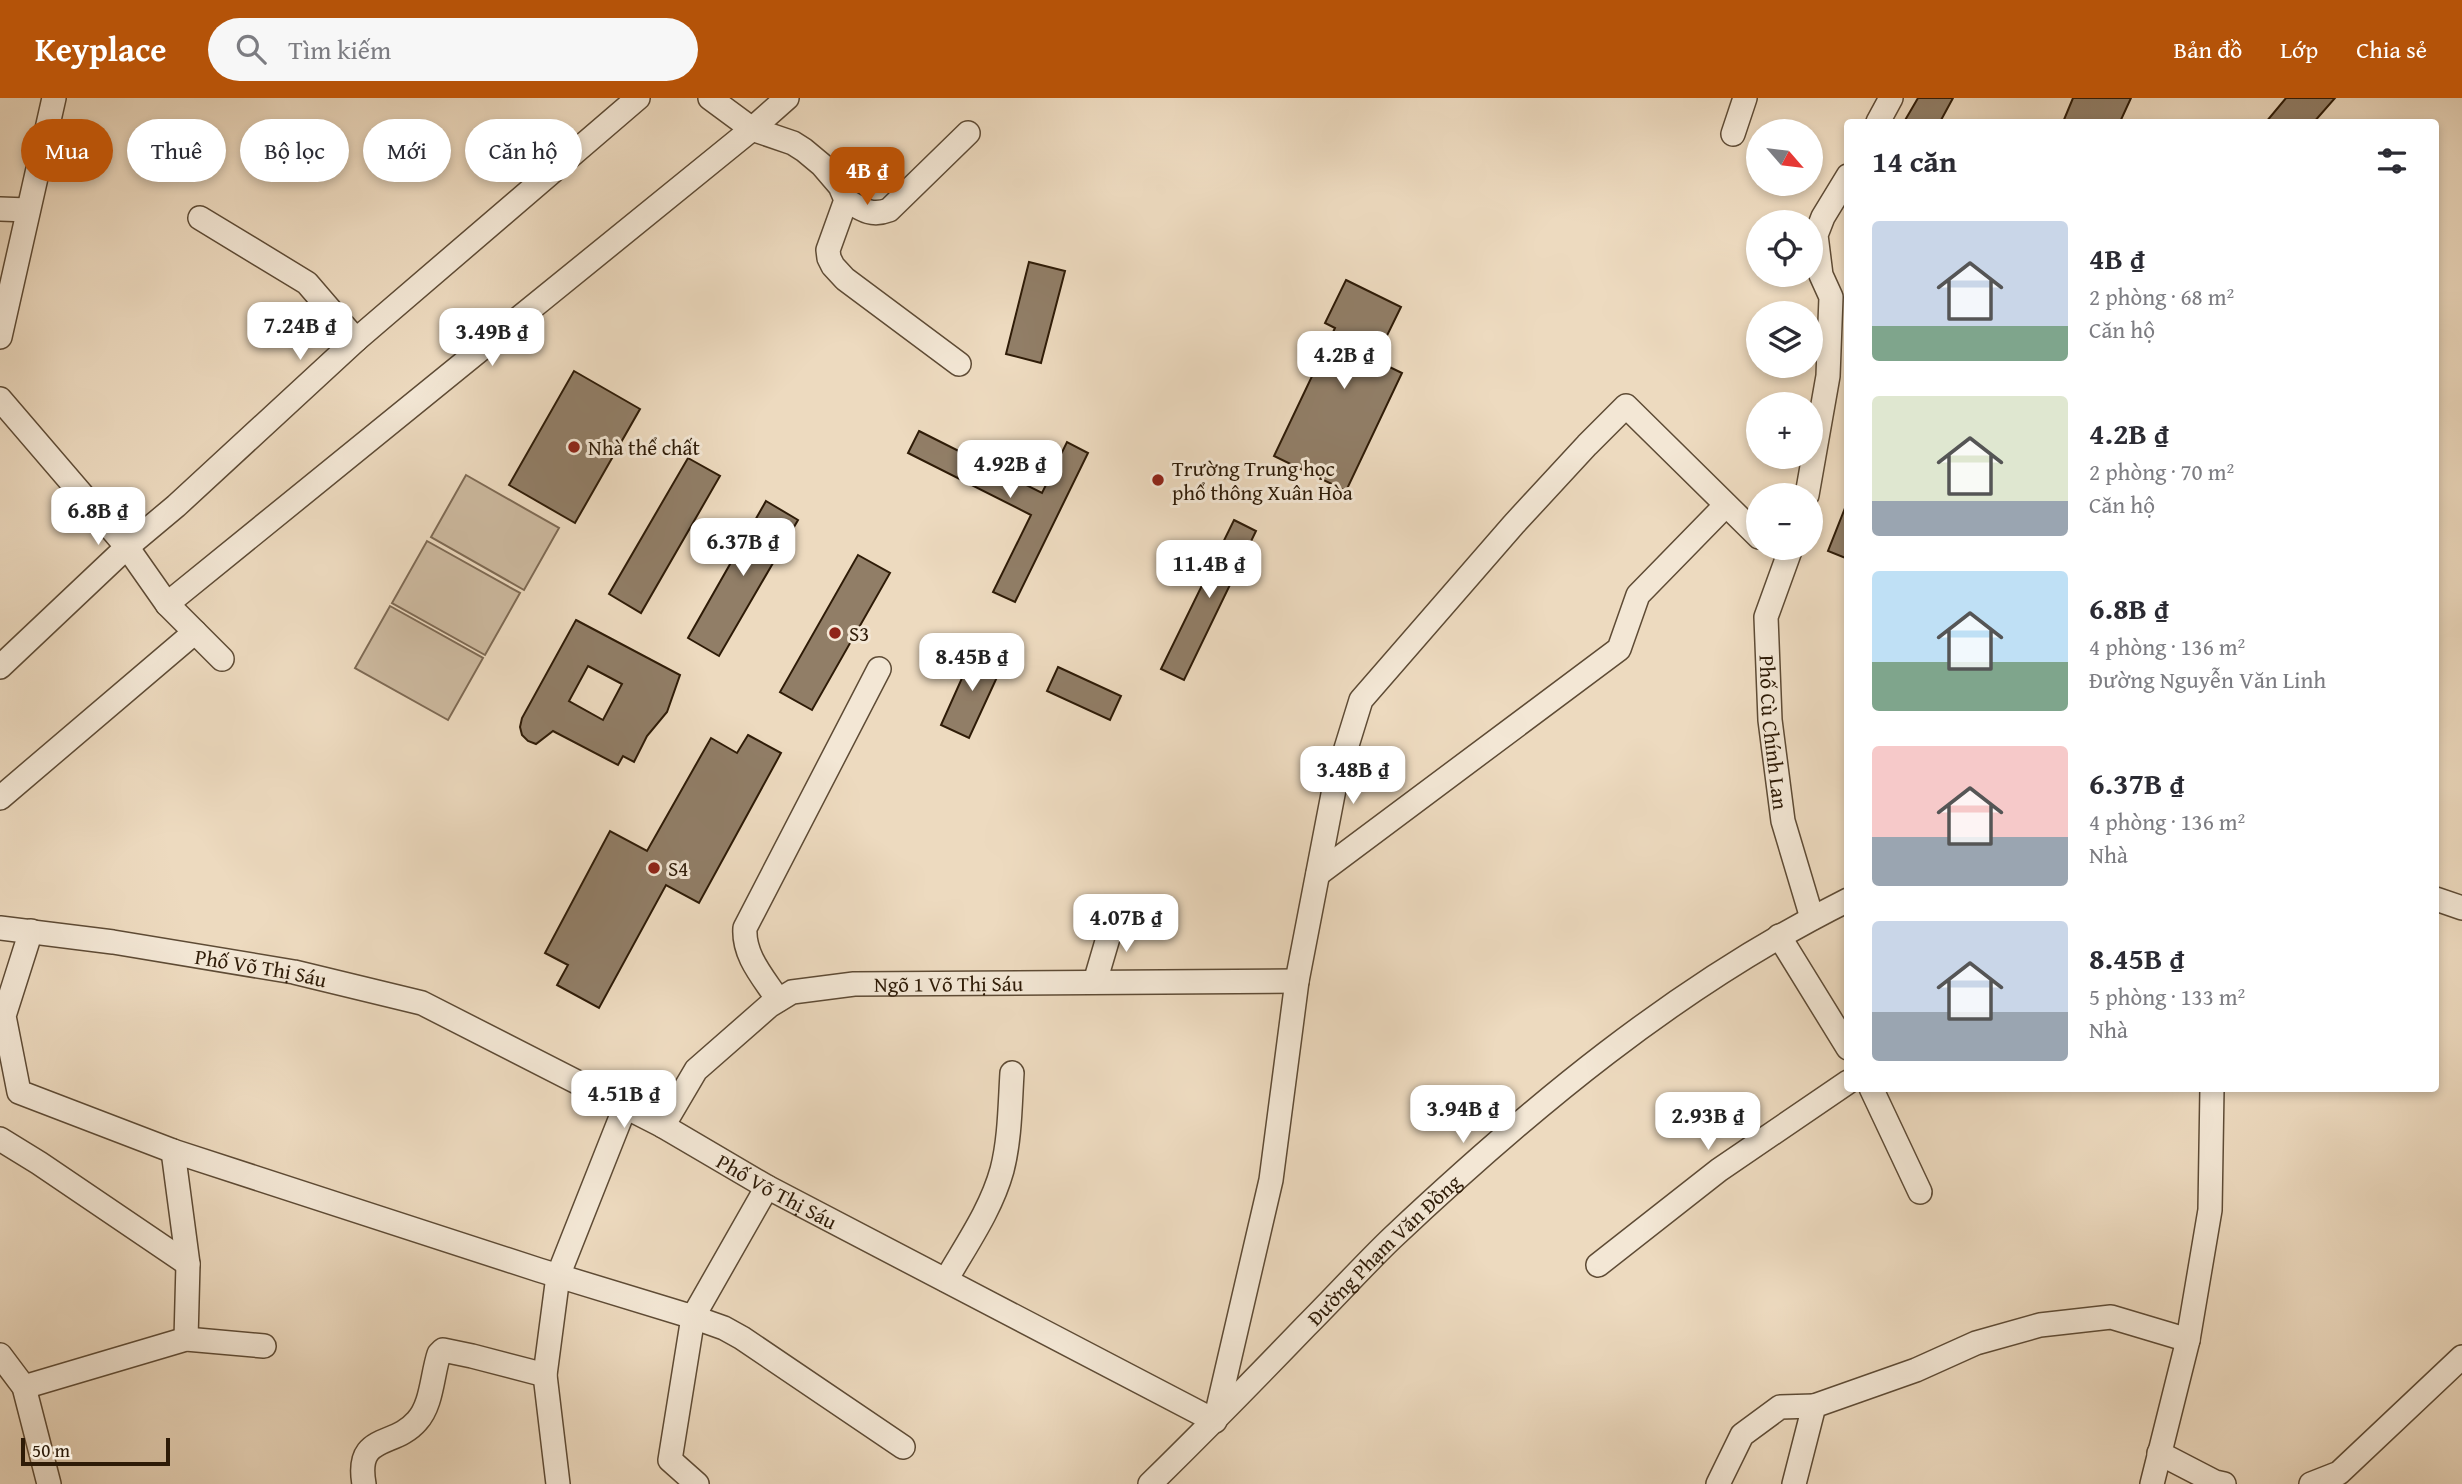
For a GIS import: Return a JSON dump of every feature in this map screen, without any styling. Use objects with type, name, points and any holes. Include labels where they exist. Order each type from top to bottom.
[{"type":"street","points":[[0,337],[54,98]]},
{"type":"street","points":[[0,667],[127,547],[176,506],[356,340],[638,98]]},
{"type":"street","points":[[710,98],[752,130],[782,138],[804,150],[822,165],[840,186],[846,200],[875,214],[889,210],[968,133]]},
{"type":"street","points":[[167,604],[752,130],[787,98]]},
{"type":"street","points":[[1733,134],[1745,98]]},
{"type":"street","points":[[1880,119],[1891,98]]},
{"type":"street","points":[[1809,483],[1828,376],[1830,297],[1821,275],[1816,235],[1823,217],[1844,183]]},
{"type":"street","points":[[846,200],[828,250],[828,258],[833,267],[865,295],[958,364]]},
{"type":"street","points":[[0,209],[28,210]]},
{"type":"street","points":[[200,218],[307,283],[356,340]]},
{"type":"street","points":[[0,399],[127,547],[167,604],[222,659]]},
{"type":"street","points":[[1215,1420],[1271,1180],[1297,981],[1335,784],[1361,700],[1514,524],[1626,407],[1746,525]]},
{"type":"street","points":[[1318,874],[1619,649],[1638,595],[1725,506]]},
{"type":"street","name":"Phố Cù Chính Lan","points":[[1781,560],[1766,617],[1769,707],[1783,821],[1812,918]]},
{"type":"street","points":[[0,798],[195,632]]},
{"type":"street","points":[[778,1000],[748,953],[744,940],[745,928],[879,668]]},
{"type":"street","points":[[1803,890],[1844,898]]},
{"type":"street","points":[[2439,900],[2462,908]]},
{"type":"street","name":"Đường Phạm Văn Đồng","points":[[1150,1484],[1390,1240],[1503,1137],[1654,1015],[1779,936],[1844,901]]},
{"type":"street","points":[[1095,982],[1115,914]]},
{"type":"street","name":"Phố Võ Thị Sáu","points":[[0,928],[113,942],[294,972],[422,1003],[663,1126],[767,1187],[1215,1420]]},
{"type":"street","points":[[32,931],[4,1016],[19,1092],[173,1151],[724,1328],[743,1338],[903,1447]]},
{"type":"street","points":[[1779,936],[1844,1042]]},
{"type":"street","name":"Ngõ 1 Võ Thị Sáu","points":[[663,1126],[696,1070],[769,1006],[792,992],[854,984],[1297,981]]},
{"type":"street","points":[[946,1280],[997,1187],[1007,1146],[1012,1073]]},
{"type":"street","points":[[1598,1265],[1719,1170],[1844,1085]]},
{"type":"street","points":[[1873,1092],[1920,1192]]},
{"type":"street","points":[[2152,1484],[2188,1340],[2210,1210],[2212,1092]]},
{"type":"street","points":[[558,1484],[545,1375],[558,1276],[625,1107]]},
{"type":"street","points":[[0,1139],[188,1264]]},
{"type":"street","points":[[173,1151],[188,1264],[186,1339]]},
{"type":"street","points":[[697,1484],[670,1460],[693,1317],[767,1187]]},
{"type":"street","points":[[1718,1484],[1742,1435],[1780,1407],[1814,1406],[1916,1370],[1976,1343],[2040,1325],[2111,1317],[2188,1340]]},
{"type":"street","points":[[24,1387],[186,1339],[264,1346]]},
{"type":"street","points":[[364,1484],[362,1472],[367,1452],[372,1446],[407,1430],[422,1414],[439,1354],[443,1350],[545,1375]]},
{"type":"street","points":[[0,1355],[24,1387],[49,1484]]},
{"type":"street","points":[[2311,1484],[2339,1473],[2462,1357]]},
{"type":"street","points":[[1794,1484],[1814,1406]]},
{"type":"street","points":[[2160,1452],[2215,1482],[2224,1484]]},
{"type":"shaded area","points":[[466,475],[559,528],[524,590],[431,537]]},
{"type":"shaded area","points":[[427,541],[520,593],[485,655],[392,603]]},
{"type":"shaded area","points":[[390,606],[483,658],[448,720],[355,668]]},
{"type":"building","points":[[1918,98],[1953,98],[1942,119],[1906,119]]},
{"type":"building","points":[[2073,98],[2131,98],[2121,119],[2064,119]]},
{"type":"building","points":[[2286,98],[2335,98],[2317,119],[2268,119]]},
{"type":"building","points":[[1029,262],[1065,271],[1041,363],[1006,354]]},
{"type":"building","points":[[1346,280],[1401,307],[1375,360],[1402,373],[1346,491],[1274,456],[1335,328],[1325,323]]},
{"type":"building","name":"Nhà thể chất","points":[[574,371],[640,409],[575,523],[509,485]]},
{"type":"building","points":[[919,431],[1042,493],[1067,442],[1088,453],[1015,602],[993,592],[1031,515],[908,453]]},
{"type":"building","points":[[688,458],[720,476],[641,613],[609,594]]},
{"type":"building","points":[[766,501],[798,520],[719,656],[688,638]]},
{"type":"building","points":[[1844,511],[1844,557],[1828,551]]},
{"type":"building","points":[[1234,520],[1256,531],[1184,680],[1161,669]]},
{"type":"building","name":"S3","points":[[858,555],[890,573],[812,710],[780,692]]},
{"type":"building","points":[[576,620],[680,675],[667,712],[647,736],[634,762],[623,756],[618,765],[553,731],[536,744],[528,741],[522,735],[522,718]],"holes":[[[588,666],[622,684],[603,720],[569,701]]]},
{"type":"building","points":[[975,649],[1004,662],[969,738],[941,725]]},
{"type":"building","points":[[1058,667],[1121,696],[1110,720],[1047,691]]},
{"type":"building","name":"S4","points":[[748,735],[781,753],[699,903],[666,885],[599,1008],[557,985],[568,965],[545,953],[610,831],[647,851],[711,738],[737,753]]},
{"type":"place","name":"Nhà thể chất","points":[[574,447]]},
{"type":"place","name":"Trường Trung học phổ thông Xuân Hòa","points":[[1158,480]]},
{"type":"place","name":"S3","points":[[835,633]]},
{"type":"place","name":"S4","points":[[654,868]]}]
